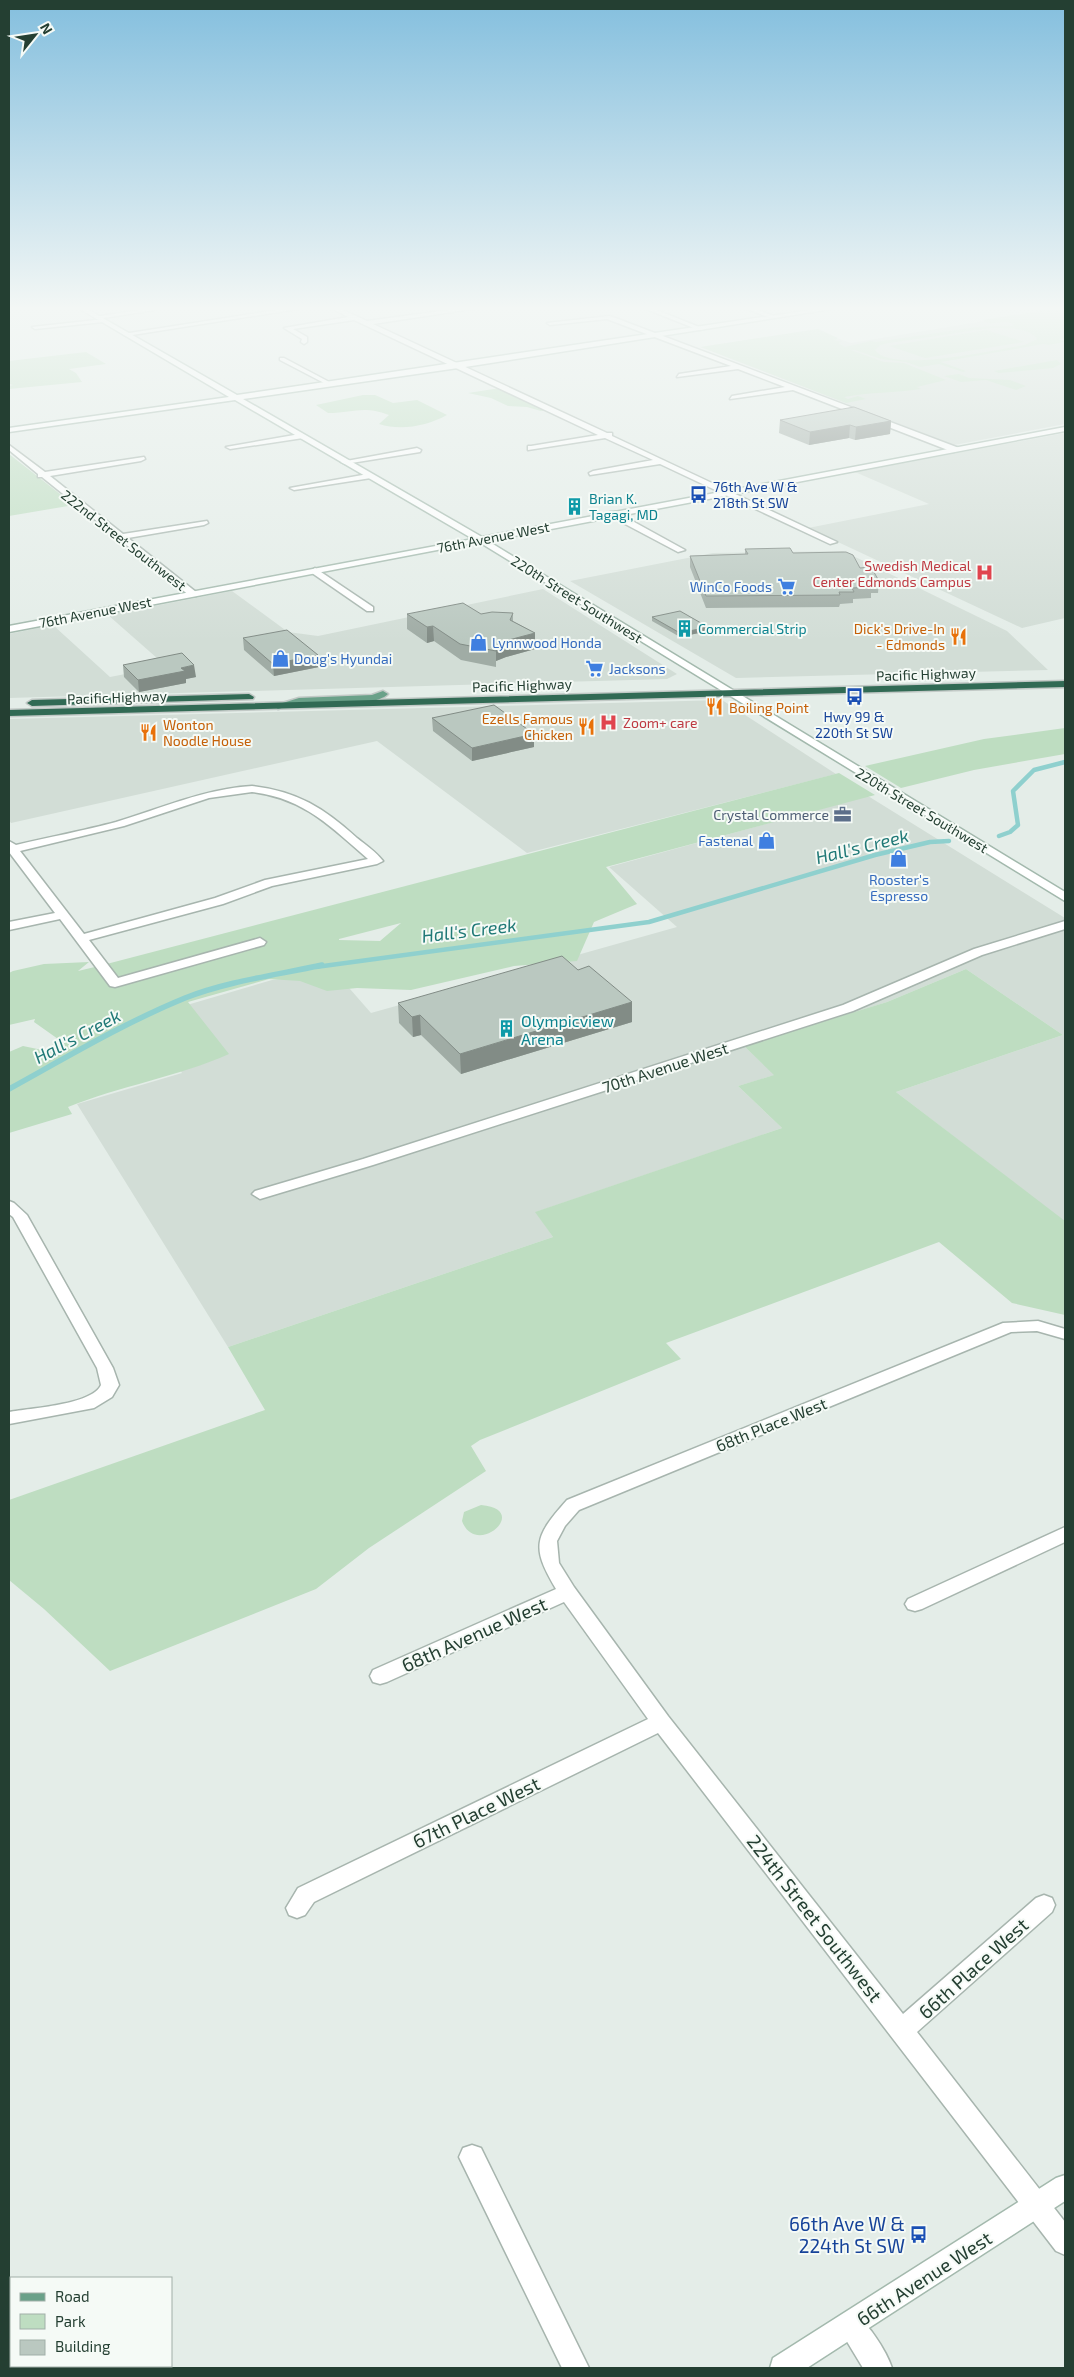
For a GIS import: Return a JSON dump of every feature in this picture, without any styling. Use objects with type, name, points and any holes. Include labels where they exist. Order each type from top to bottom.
[{"type":"highway","name":"Pacific Highway","points":[[9,703],[1065,676]]},
{"type":"highway","name":"Pacific Highway","points":[[9,713],[1065,684]]},
{"type":"main road","points":[[278,706],[299,701],[374,698],[383,694]]},
{"type":"street","points":[[9,430],[80,420]]},
{"type":"street","name":"220th Street Southwest","points":[[273,420],[480,539],[1065,897]]},
{"type":"street","points":[[576,420],[833,542]]},
{"type":"street","points":[[879,420],[956,450]]},
{"type":"street","name":"76th Avenue West","points":[[9,629],[1065,429]]},
{"type":"street","points":[[531,448],[609,435]]},
{"type":"street","points":[[230,447],[300,436]]},
{"type":"street","name":"222nd Street Southwest","points":[[9,447],[41,475],[193,594]]},
{"type":"street","points":[[345,462],[417,450]]},
{"type":"street","points":[[41,475],[142,459]]},
{"type":"street","points":[[593,473],[663,461]]},
{"type":"street","points":[[294,488],[368,476]]},
{"type":"street","points":[[612,514],[681,550]]},
{"type":"street","points":[[120,537],[204,523]]},
{"type":"street","points":[[315,571],[370,609]]},
{"type":"street","points":[[80,939],[219,900],[270,883],[377,862],[319,812],[295,798],[272,791],[254,790],[216,794],[119,825],[10,846],[64,914],[80,939],[115,983],[260,942]]},
{"type":"street","points":[[9,926],[64,914]]},
{"type":"street","name":"70th Avenue West","points":[[260,1194],[368,1162],[872,1000],[976,952],[1022,936],[1065,925]]},
{"type":"street","points":[[9,1206],[19,1215],[105,1368],[110,1385],[106,1393],[88,1404],[9,1418]]},
{"type":"street","name":"68th Place West","points":[[567,1592],[550,1564],[548,1541],[558,1522],[573,1505],[1009,1327],[1038,1326],[1065,1334]]},
{"type":"street","points":[[915,1604],[1065,1534]]},
{"type":"street","name":"68th Avenue West","points":[[380,1676],[567,1592]]},
{"type":"street","name":"224th Street Southwest","points":[[567,1592],[661,1722],[1065,2242]]},
{"type":"street","name":"67th Place West","points":[[297,1908],[306,1895],[661,1722]]},
{"type":"street","name":"66th Place West","points":[[902,2030],[1044,1905]]},
{"type":"street","points":[[472,2157],[576,2368]]},
{"type":"street","name":"66th Avenue West","points":[[783,2368],[1065,2187]]},
{"type":"street","points":[[850,2325],[879,2368]]},
{"type":"shaded area","points":[[889,420],[1065,420],[1065,424],[954,445]]},
{"type":"shaded area","name":"Swedish Medical Center Edmonds Campus","points":[[1065,433],[1065,618],[1022,628],[808,528],[929,504],[855,472]]},
{"type":"shaded area","points":[[843,551],[1007,631],[1048,670],[736,678],[570,581],[713,553]]},
{"type":"shaded area","points":[[543,589],[677,674],[667,679],[9,698],[9,634],[53,625],[110,677],[166,666],[108,615],[232,591],[288,632],[318,636]]},
{"type":"shaded area","points":[[722,700],[836,774],[527,853],[377,741],[11,823],[9,820],[9,719]]},
{"type":"shaded area","points":[[868,796],[1065,918],[1065,1222],[896,1092],[1063,1035],[966,969],[887,1002],[745,1047],[775,1075],[738,1086],[782,1128],[536,1212],[553,1237],[228,1347],[77,1104],[182,1073],[155,1021],[187,1005],[272,980],[336,973],[371,1013],[677,927],[609,867]]},
{"type":"green space","points":[[384,420],[437,420],[422,425],[405,427],[379,424]]},
{"type":"green space","points":[[9,454],[74,505],[9,516]]},
{"type":"green space","points":[[1065,728],[1065,754],[974,770],[901,788],[865,766],[984,739]]},
{"type":"green space","points":[[839,773],[875,795],[606,867],[637,904],[594,922],[577,961],[514,966],[411,990],[357,988],[327,991],[300,981],[269,979],[188,1002],[229,1054],[189,1069],[68,1107],[72,1114],[9,1133],[9,1052],[23,1046],[47,1051],[58,1039],[34,1022],[35,1019],[9,1025],[9,973],[44,964],[89,962],[78,971]],"holes":[[[401,923],[380,941],[339,940],[339,939]]]},
{"type":"green space","points":[[966,969],[1063,1035],[896,1092],[1065,1221],[1065,1315],[1012,1303],[939,1242],[666,1343],[681,1359],[480,1440],[471,1446],[486,1471],[369,1548],[316,1589],[110,1671],[44,1609],[9,1580],[9,1500],[265,1410],[228,1347],[553,1237],[535,1212],[782,1128],[738,1086],[774,1075],[744,1046],[887,1002]]},
{"type":"green space","points":[[481,1505],[495,1508],[502,1515],[501,1522],[496,1529],[488,1534],[478,1535],[469,1531],[462,1521],[464,1512]]},
{"type":"building","points":[[780,420],[891,421],[856,427],[850,425],[810,432]]},
{"type":"building","name":"WinCo Foods","points":[[790,548],[793,553],[846,552],[853,555],[860,568],[871,567],[879,581],[869,582],[872,587],[852,588],[854,592],[839,592],[840,595],[706,596],[690,556],[748,554],[745,549]]},
{"type":"building","points":[[463,603],[481,614],[492,612],[513,613],[510,620],[535,633],[505,641],[496,646],[496,651],[460,644],[433,626],[427,627],[407,614]]},
{"type":"building","name":"Commercial Strip","points":[[680,611],[708,627],[680,633],[652,617]]},
{"type":"building","points":[[287,630],[318,655],[273,664],[243,638]]},
{"type":"building","points":[[182,653],[194,665],[181,668],[185,671],[138,680],[123,665]]},
{"type":"building","points":[[494,705],[534,734],[472,748],[432,718]]},
{"type":"building","name":"Olympicview Arena","points":[[562,956],[578,970],[589,966],[632,1002],[460,1054],[420,1015],[412,1017],[398,1003]]},
{"type":"waterway","name":"Hall's Creek","points":[[999,836],[1010,832],[1018,825],[1013,791],[1034,770],[1065,762]]},
{"type":"waterway","name":"Hall's Creek","points":[[316,967],[649,922],[875,855],[930,842],[949,841]]},
{"type":"waterway","name":"Hall's Creek","points":[[9,1089],[118,1029],[185,998],[235,983],[322,965]]},
{"type":"place","name":"76th Ave W & 218th St SW","points":[[699,494]]},
{"type":"place","name":"Brian K. Tagagi, MD","points":[[575,506]]},
{"type":"place","name":"Swedish Medical Center Edmonds Campus","points":[[985,573]]},
{"type":"place","name":"WinCo Foods","points":[[786,586]]},
{"type":"place","name":"Commercial Strip","points":[[684,628]]},
{"type":"place","name":"Dick's Drive-In - Edmonds","points":[[959,636]]},
{"type":"place","name":"Lynnwood Honda","points":[[478,642]]},
{"type":"place","name":"Doug's Hyundai","points":[[280,658]]},
{"type":"place","name":"Jacksons","points":[[595,668]]},
{"type":"place","name":"Hwy 99 & 220th St SW","points":[[854,696]]},
{"type":"place","name":"Boiling Point","points":[[715,707]]},
{"type":"place","name":"Zoom+ care","points":[[609,722]]},
{"type":"place","name":"Ezells Famous Chicken","points":[[587,726]]},
{"type":"place","name":"Wonton Noodle House","points":[[149,732]]},
{"type":"place","name":"Crystal Commerce","points":[[843,814]]},
{"type":"place","name":"Fastenal","points":[[767,840]]},
{"type":"place","name":"Rooster's Espresso","points":[[899,859]]},
{"type":"place","name":"Olympicview Arena","points":[[507,1029]]},
{"type":"place","name":"66th Ave W & 224th St SW","points":[[919,2234]]}]
